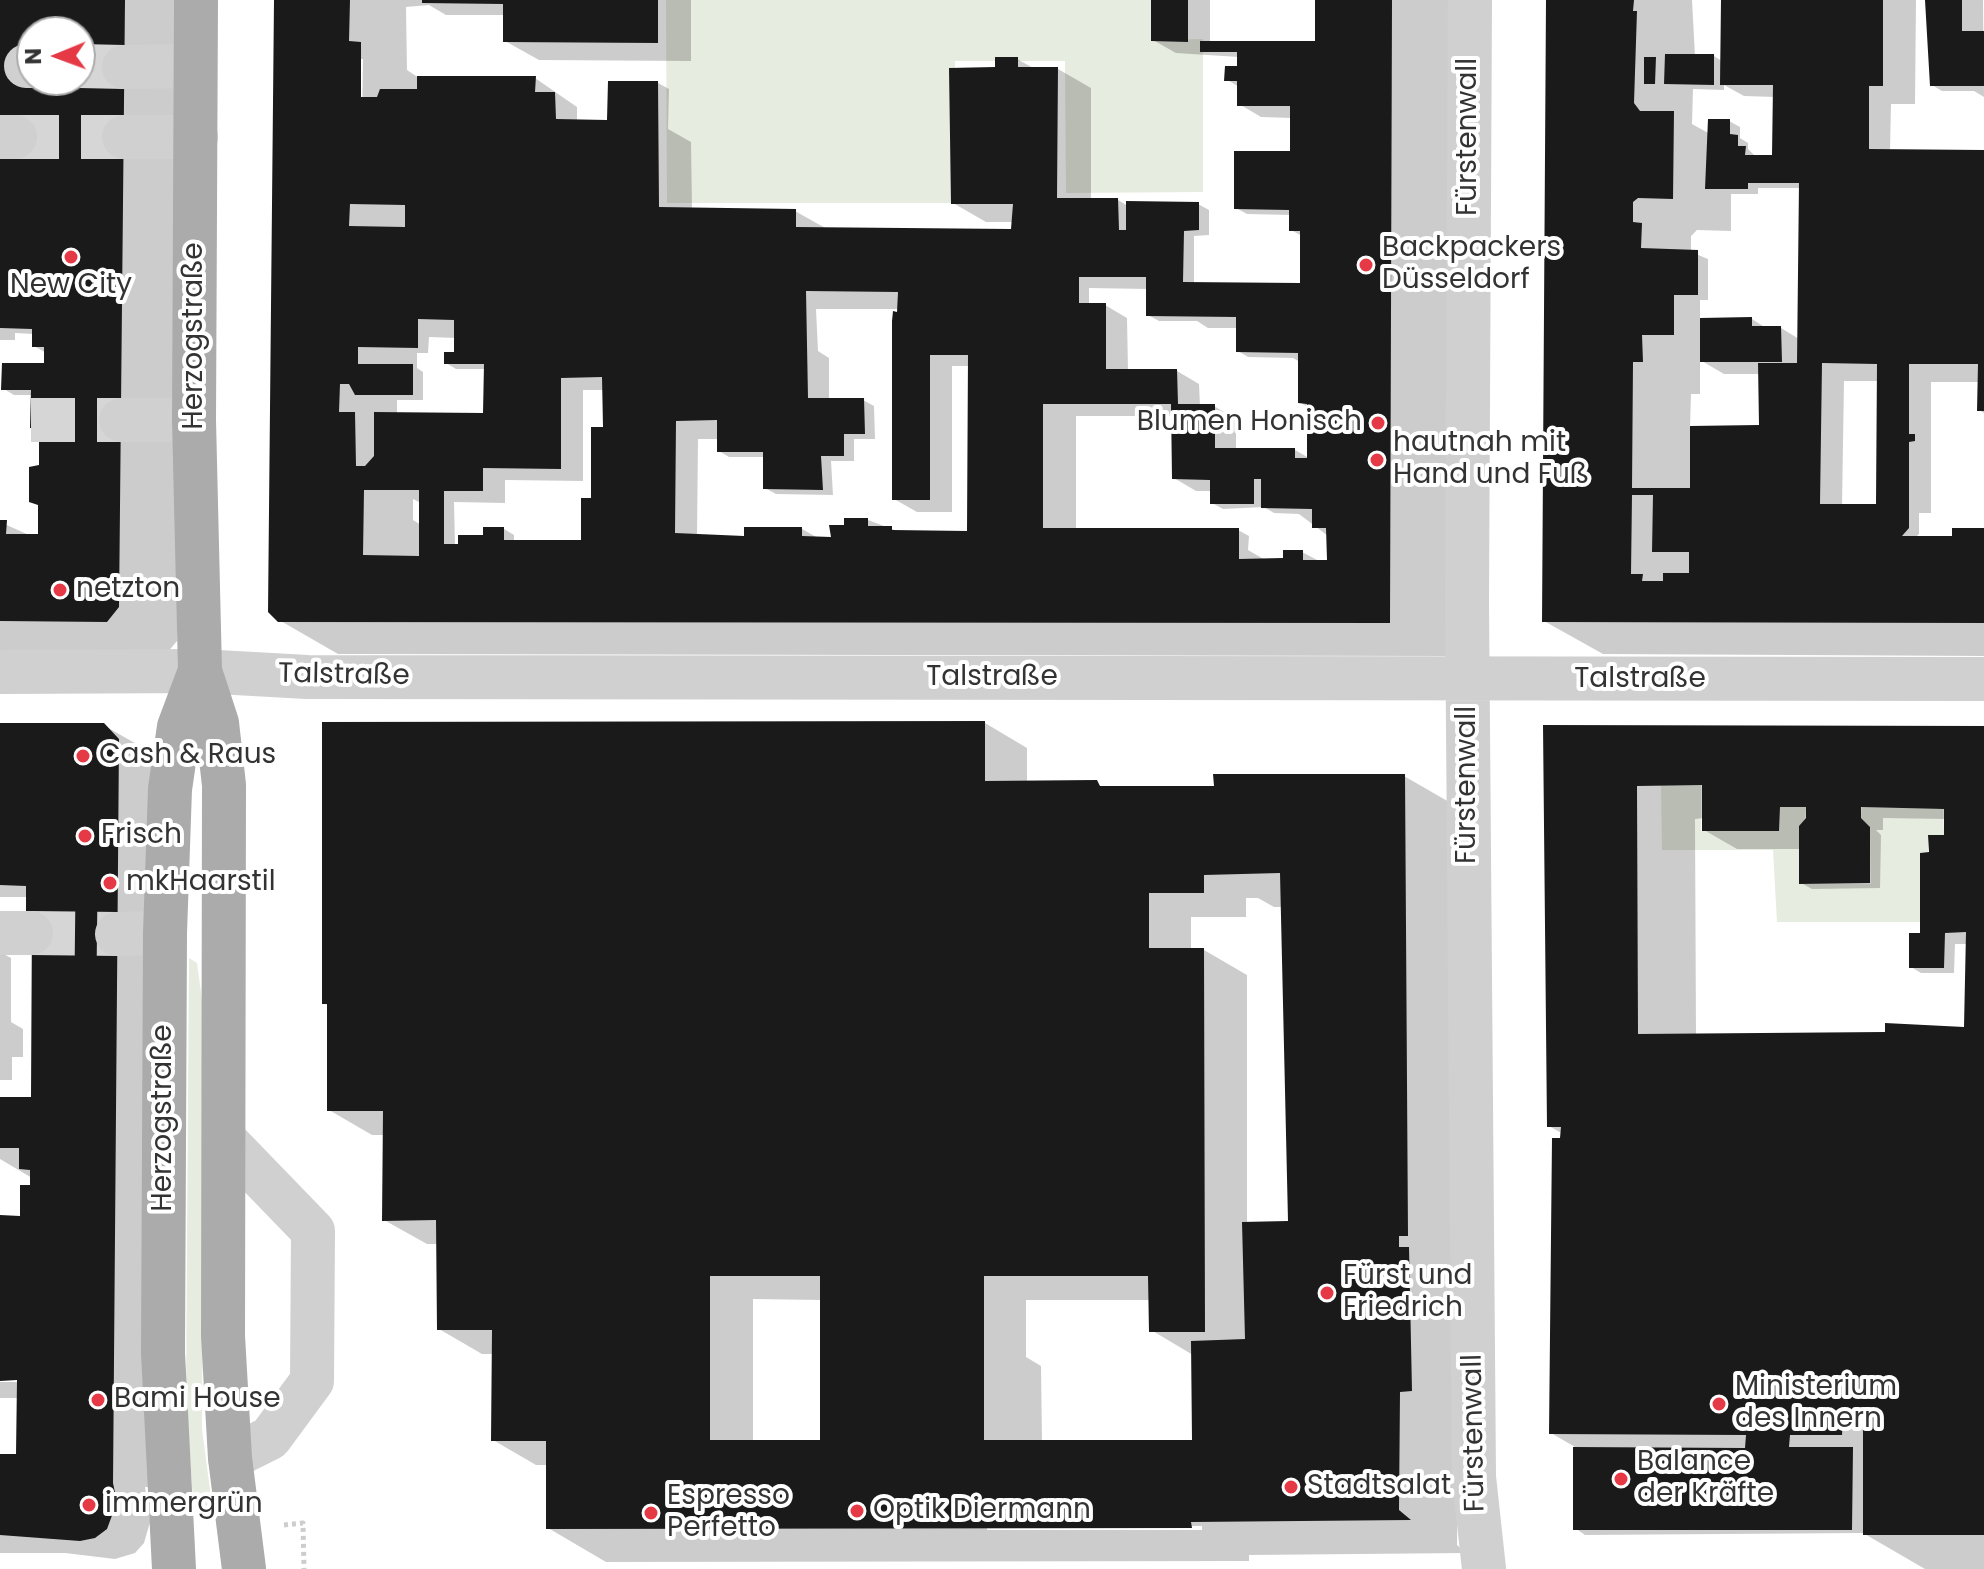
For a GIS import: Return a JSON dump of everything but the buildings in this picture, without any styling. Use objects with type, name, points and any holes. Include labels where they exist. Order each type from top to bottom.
[{"type":"main road","name":"Herzogstraße","points":[[196,0],[194,420],[200,671],[217,723],[224,785],[224,1349],[230,1458],[244,1569]]},
{"type":"main road","name":"Herzogstraße","points":[[174,1569],[163,1353],[165,933],[170,789],[179,727],[200,671]]},
{"type":"street","name":"Fürstenwall","points":[[1470,0],[1467,680],[1474,1477],[1484,1569]]},
{"type":"street","points":[[124,67],[195,66]]},
{"type":"street","points":[[124,137],[196,137]]},
{"type":"street","points":[[121,420],[194,420]]},
{"type":"street","name":"Talstraße","points":[[0,672],[200,671],[307,677],[1984,679]]},
{"type":"street","points":[[117,934],[165,933]]},
{"type":"street","points":[[224,1139],[313,1231],[312,1381],[270,1438],[230,1458]]},
{"type":"shaded area","points":[[666,0],[1151,0],[1151,40],[1203,39],[1203,192],[1066,193],[1065,61],[955,61],[956,203],[667,203]]},
{"type":"shaded area","points":[[1661,785],[1701,785],[1701,831],[1779,831],[1780,807],[1806,807],[1805,818],[1799,826],[1799,884],[1871,884],[1870,827],[1861,818],[1862,807],[1943,809],[1944,835],[1928,835],[1928,852],[1920,853],[1920,922],[1777,922],[1773,850],[1662,850]]},
{"type":"shaded area","points":[[189,958],[197,963],[204,1014],[202,1429],[213,1513],[194,1514],[186,1397]]},
{"type":"tunnel","points":[[96,66],[124,67]]},
{"type":"tunnel","points":[[15,137],[124,137]]},
{"type":"tunnel","points":[[31,420],[121,420]]},
{"type":"tunnel","points":[[31,933],[117,934]]},
{"type":"place","name":"New City","points":[[71,257]]},
{"type":"place","name":"Backpackers Düsseldorf","points":[[1366,265]]},
{"type":"place","name":"Blumen Honisch","points":[[1378,423]]},
{"type":"place","name":"hautnah mit Hand und Fuß","points":[[1377,460]]},
{"type":"place","name":"netzton","points":[[60,590]]},
{"type":"place","name":"Cash & Raus","points":[[83,756]]},
{"type":"place","name":"Frisch","points":[[85,836]]},
{"type":"place","name":"mkHaarstil","points":[[110,883]]},
{"type":"place","name":"Fürst und Friedrich","points":[[1327,1293]]},
{"type":"place","name":"Bami House","points":[[98,1400]]},
{"type":"place","name":"Ministerium des Innern","points":[[1719,1404]]},
{"type":"place","name":"Balance der Kräfte","points":[[1621,1479]]},
{"type":"place","name":"Stadtsalat","points":[[1291,1487]]},
{"type":"place","name":"immergrün","points":[[89,1505]]},
{"type":"place","name":"Optik Diermann","points":[[857,1511]]},
{"type":"place","name":"Espresso Perfetto","points":[[651,1513]]}]
